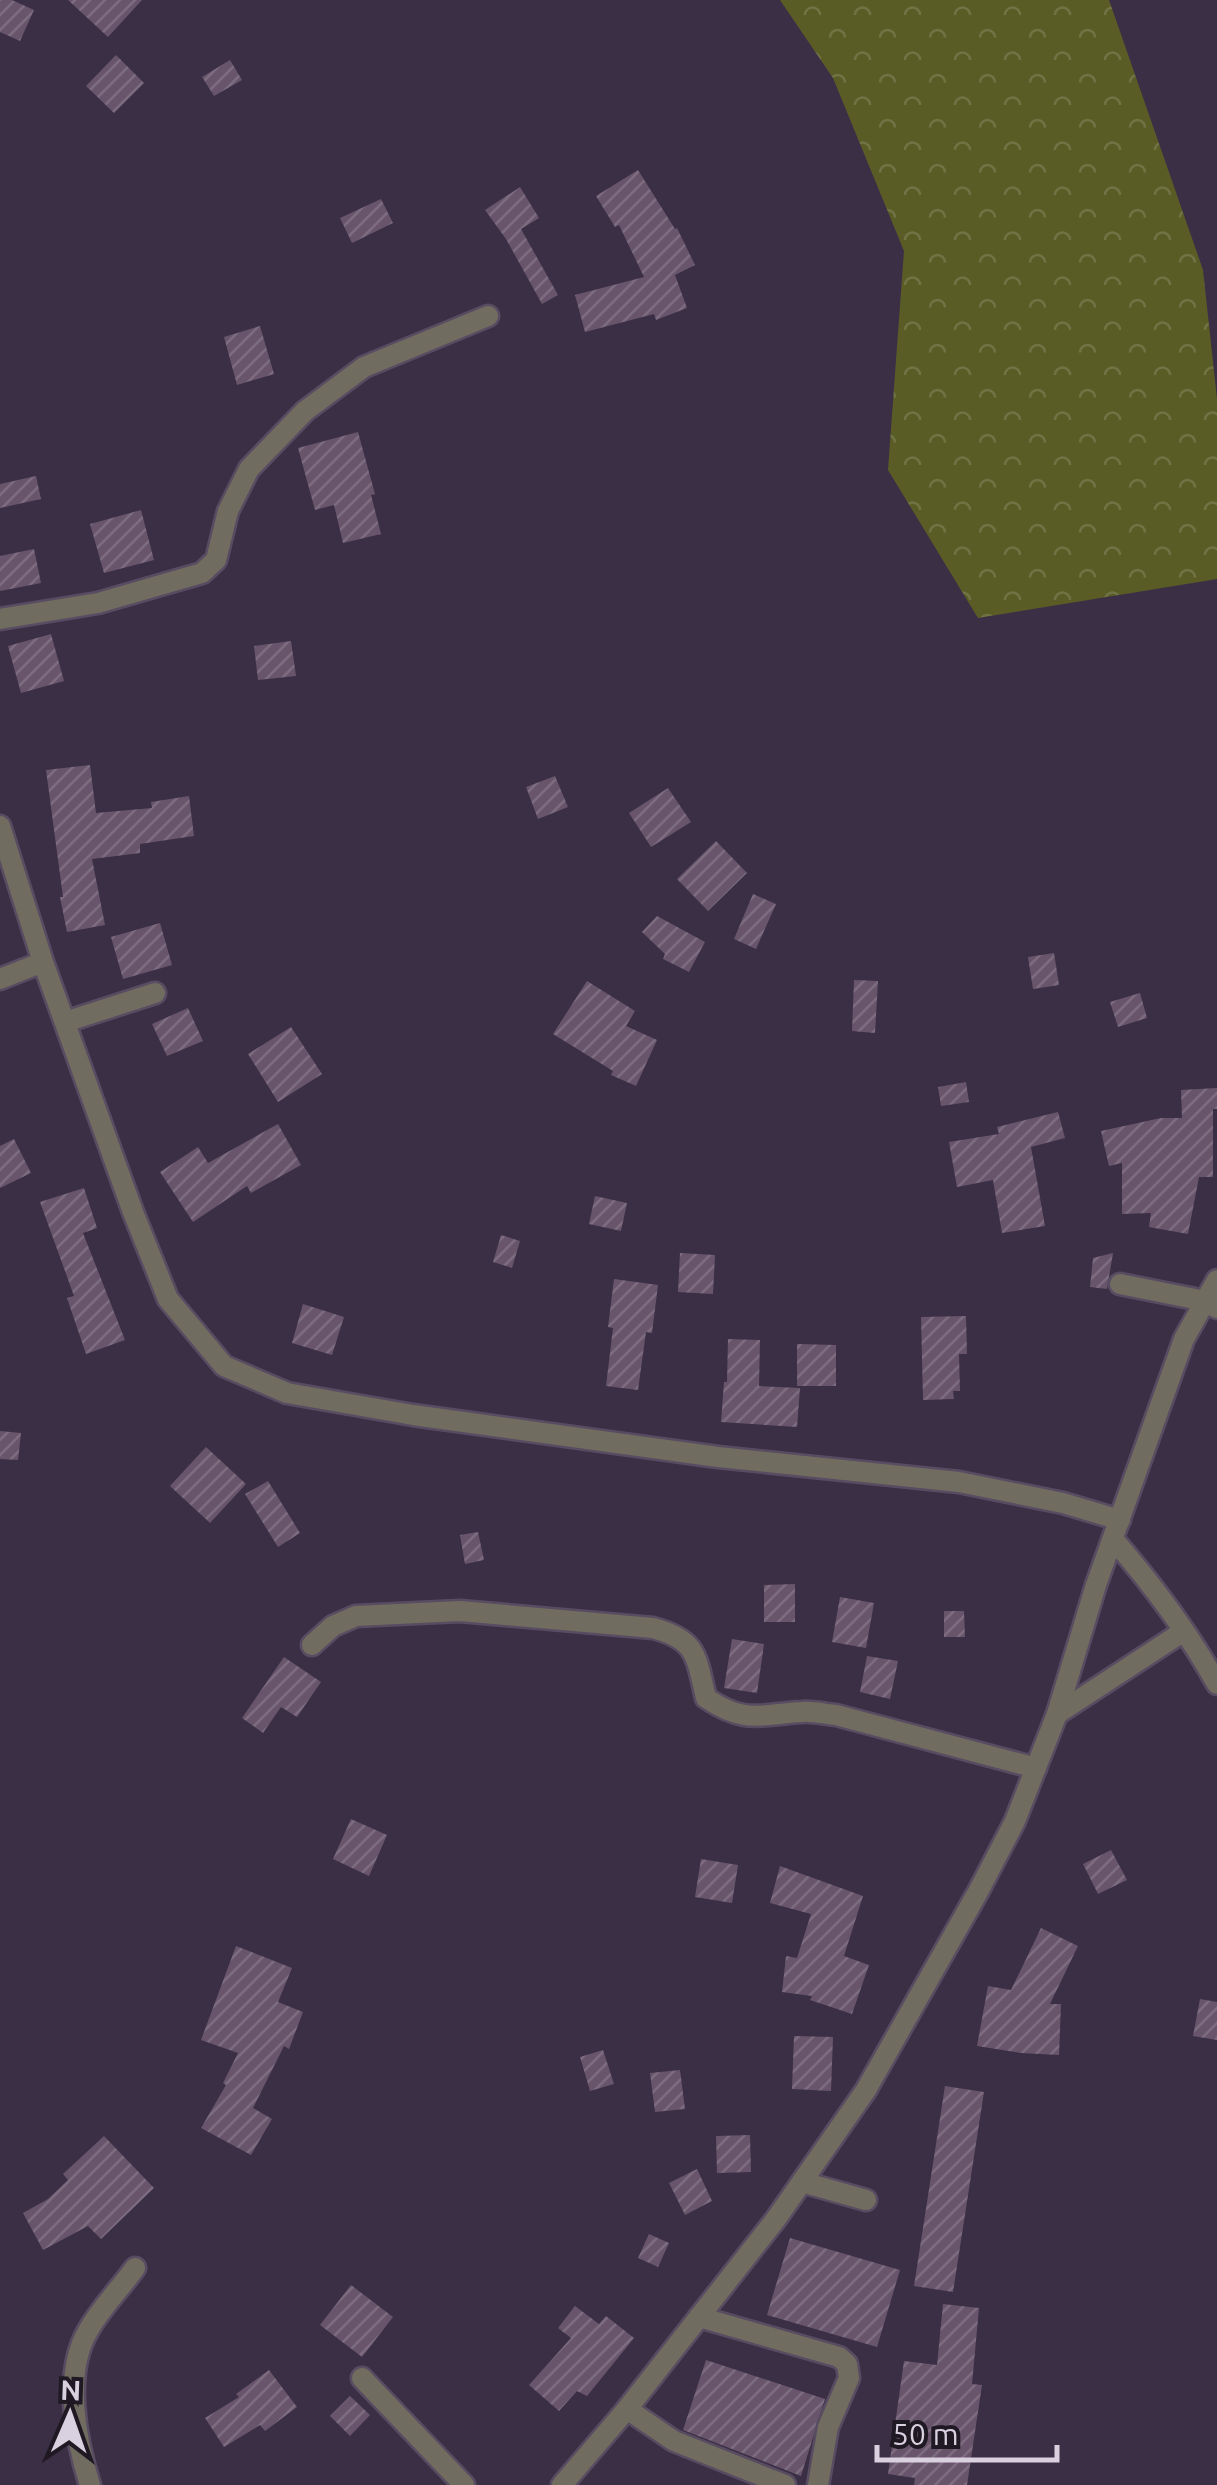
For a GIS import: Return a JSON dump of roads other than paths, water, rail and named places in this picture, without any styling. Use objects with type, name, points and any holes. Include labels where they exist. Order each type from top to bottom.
[{"type":"street","points":[[0,619],[98,602],[202,573],[216,560],[228,511],[249,470],[305,411],[364,368],[488,316]]},
{"type":"street","points":[[0,826],[64,1022],[132,1212],[168,1299],[224,1366],[288,1393],[395,1412],[718,1456],[941,1479],[1016,1492],[1116,1529],[1217,1684]]},
{"type":"street","points":[[0,979],[43,962]]},
{"type":"street","points":[[64,1022],[155,993]]},
{"type":"street","points":[[562,2485],[627,2409],[802,2182],[866,2090],[932,1976],[1015,1821],[1057,1714],[1116,1529],[1184,1339],[1211,1304],[1217,1280]]},
{"type":"street","points":[[1120,1284],[1211,1304]]},
{"type":"street","points":[[312,1644],[333,1626],[356,1616],[460,1612],[653,1628],[676,1634],[692,1646],[706,1698],[731,1712],[766,1718],[803,1712],[836,1715],[1036,1768]]},
{"type":"street","points":[[1057,1714],[1184,1631]]},
{"type":"street","points":[[802,2182],[866,2200]]},
{"type":"street","points":[[90,2485],[78,2428],[76,2360],[87,2332],[135,2268]]},
{"type":"street","points":[[699,2317],[839,2357],[846,2364],[848,2378],[828,2427],[818,2485]]},
{"type":"street","points":[[362,2378],[464,2485]]},
{"type":"street","points":[[627,2409],[674,2441],[784,2485]]}]
